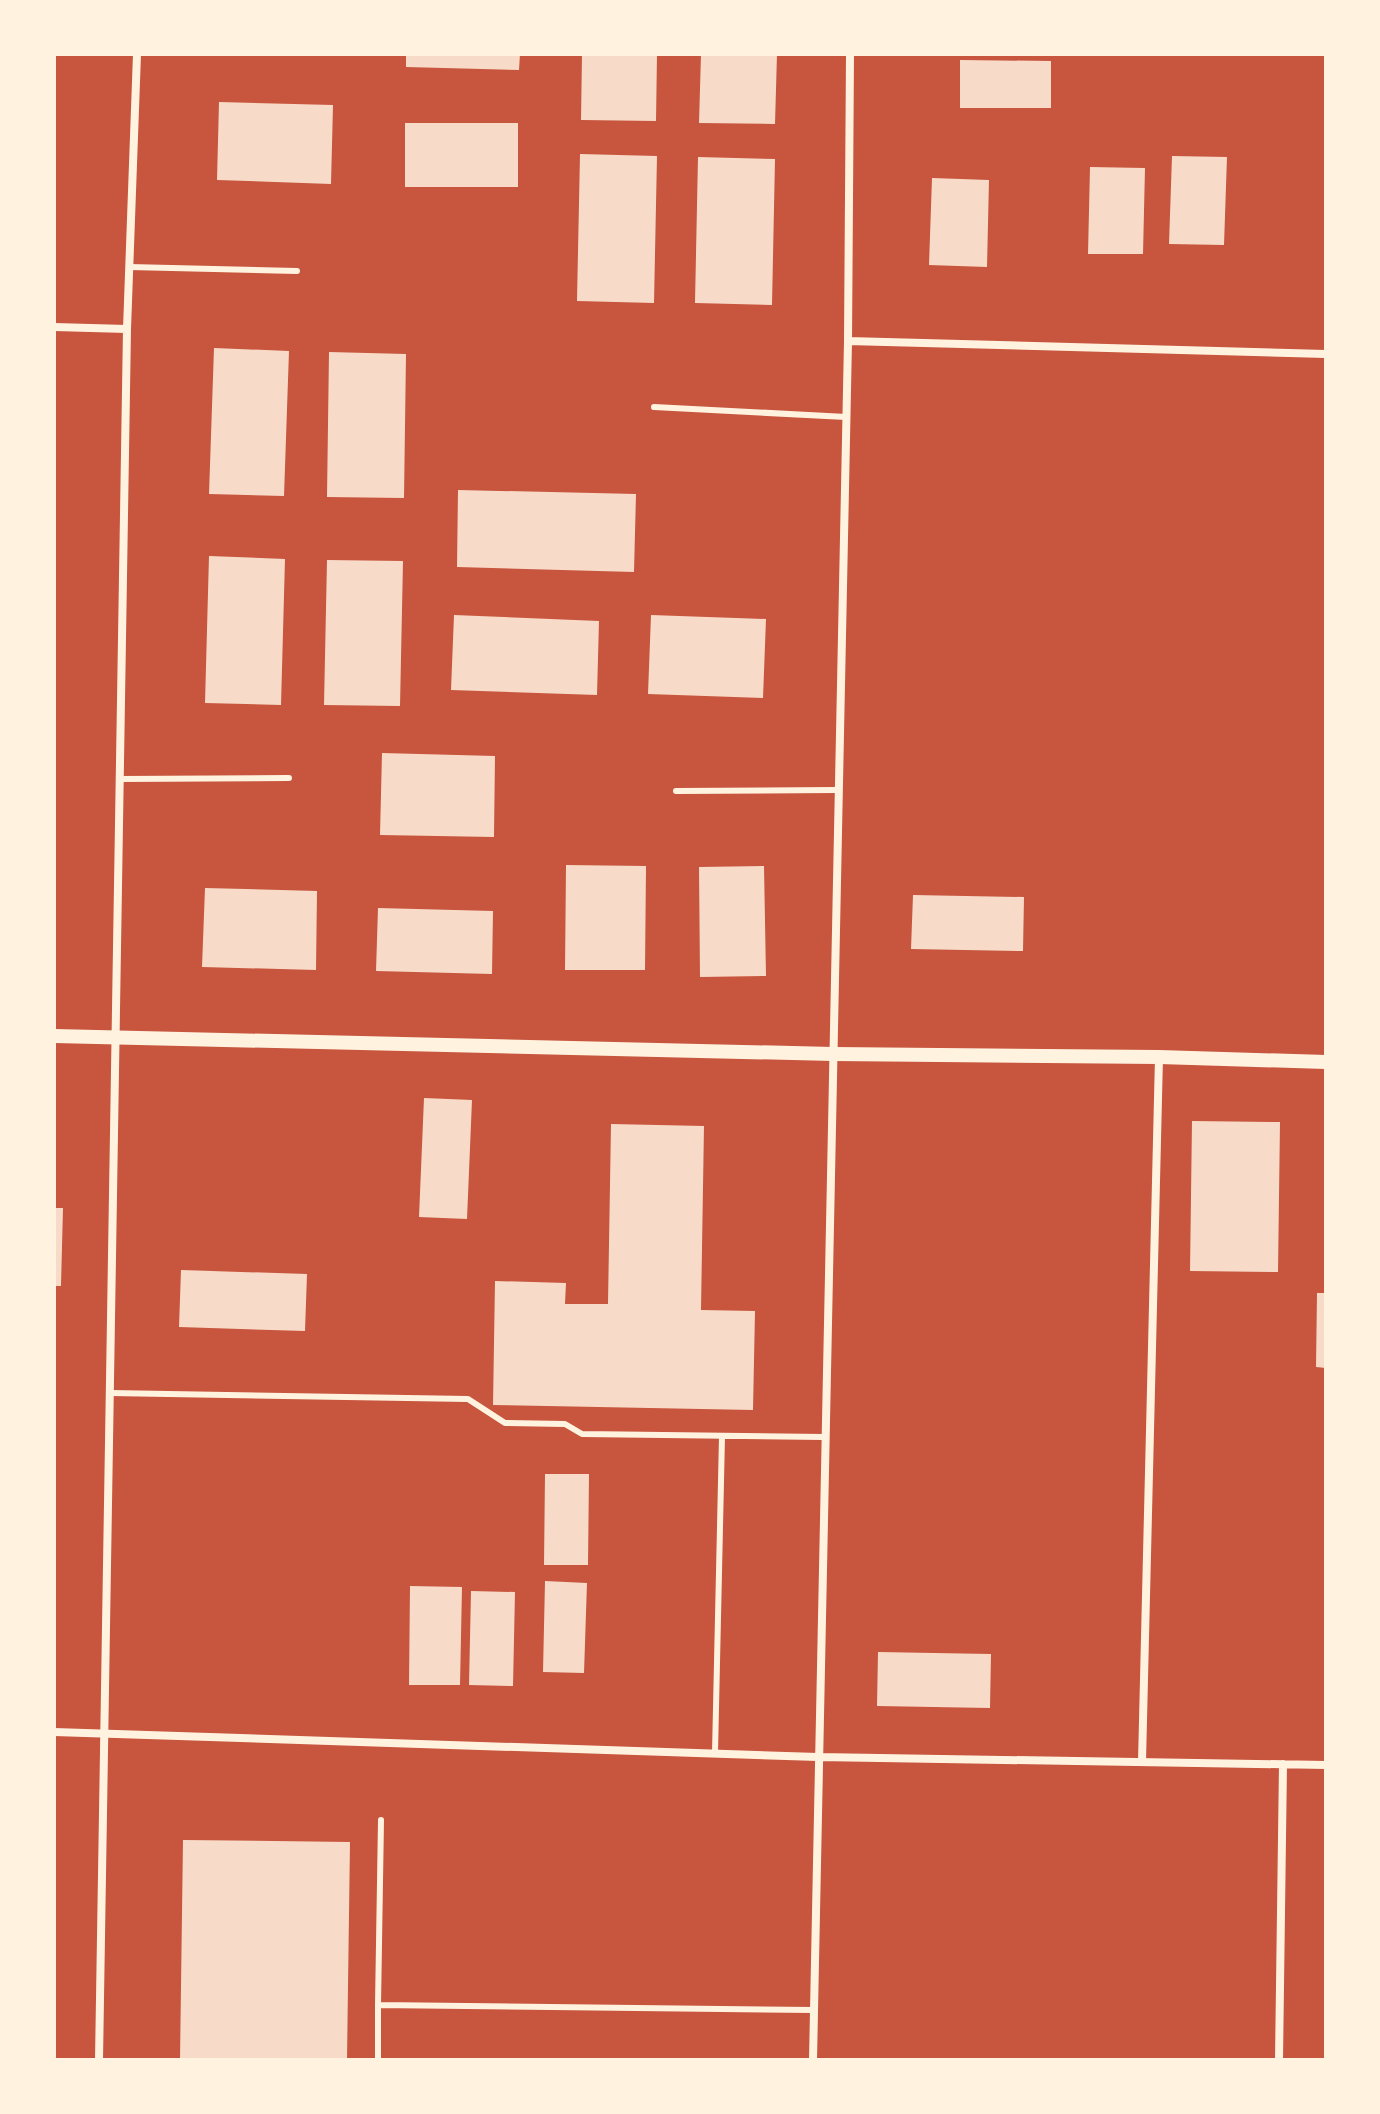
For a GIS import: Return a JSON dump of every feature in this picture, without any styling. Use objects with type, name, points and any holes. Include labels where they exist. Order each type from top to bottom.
[{"type":"street","points":[[99,2060],[127,329],[137,54]]},
{"type":"street","points":[[813,2060],[848,341],[850,54]]},
{"type":"street","points":[[54,327],[127,329]]},
{"type":"street","points":[[848,341],[1326,354]]},
{"type":"street","points":[[54,1036],[1326,1062]]},
{"type":"street","points":[[1142,1762],[1159,1057]]},
{"type":"street","points":[[54,1732],[818,1757],[1326,1765]]},
{"type":"street","points":[[1279,2060],[1283,1764]]},
{"type":"lane","points":[[129,267],[297,271]]},
{"type":"lane","points":[[654,407],[846,417]]},
{"type":"lane","points":[[120,779],[289,778]]},
{"type":"lane","points":[[676,791],[837,790]]},
{"type":"lane","points":[[110,1393],[468,1399],[505,1423],[565,1424],[582,1434],[824,1437]]},
{"type":"lane","points":[[715,1753],[722,1436]]},
{"type":"lane","points":[[378,2060],[381,1820]]},
{"type":"lane","points":[[378,2005],[814,2010]]},
{"type":"building","points":[[406,54],[520,54],[519,70],[406,67]]},
{"type":"building","points":[[582,54],[657,54],[656,121],[581,120]]},
{"type":"building","points":[[701,54],[777,54],[775,124],[699,123]]},
{"type":"building","points":[[960,60],[1051,61],[1051,108],[960,108]]},
{"type":"building","points":[[219,102],[333,105],[331,184],[217,180]]},
{"type":"building","points":[[405,123],[518,123],[518,187],[405,187]]},
{"type":"building","points":[[580,154],[657,156],[654,303],[577,301]]},
{"type":"building","points":[[1172,156],[1227,157],[1224,245],[1169,244]]},
{"type":"building","points":[[698,157],[775,159],[772,305],[695,303]]},
{"type":"building","points":[[1090,167],[1145,168],[1143,254],[1088,254]]},
{"type":"building","points":[[932,178],[989,180],[987,267],[929,265]]},
{"type":"building","points":[[214,348],[289,351],[284,496],[209,494]]},
{"type":"building","points":[[329,352],[406,354],[404,498],[327,497]]},
{"type":"building","points":[[458,490],[636,494],[634,572],[457,567]]},
{"type":"building","points":[[209,556],[285,559],[281,705],[205,703]]},
{"type":"building","points":[[327,560],[403,561],[400,706],[324,705]]},
{"type":"building","points":[[454,615],[599,621],[597,695],[451,690]]},
{"type":"building","points":[[651,615],[766,619],[763,698],[648,694]]},
{"type":"building","points":[[382,753],[495,756],[494,837],[380,835]]},
{"type":"building","points":[[566,865],[646,866],[645,970],[565,970]]},
{"type":"building","points":[[764,866],[766,976],[700,977],[699,867]]},
{"type":"building","points":[[205,888],[317,891],[316,970],[202,967]]},
{"type":"building","points":[[913,895],[1024,897],[1023,951],[911,949]]},
{"type":"building","points":[[378,908],[493,911],[492,974],[376,971]]},
{"type":"building","points":[[424,1098],[472,1100],[467,1219],[419,1217]]},
{"type":"building","points":[[1192,1121],[1280,1122],[1278,1272],[1190,1271]]},
{"type":"building","points":[[611,1124],[704,1126],[701,1310],[755,1311],[753,1410],[493,1405],[495,1281],[566,1283],[565,1304],[608,1304]]},
{"type":"building","points":[[54,1208],[63,1208],[61,1286],[54,1286]]},
{"type":"building","points":[[181,1270],[307,1274],[305,1331],[179,1327]]},
{"type":"building","points":[[1317,1293],[1326,1293],[1326,1368],[1316,1367]]},
{"type":"building","points":[[545,1474],[589,1474],[588,1565],[544,1565]]},
{"type":"building","points":[[545,1581],[587,1583],[584,1673],[543,1672]]},
{"type":"building","points":[[410,1586],[462,1587],[460,1685],[409,1685]]},
{"type":"building","points":[[471,1591],[515,1592],[513,1686],[469,1685]]},
{"type":"building","points":[[878,1652],[991,1654],[990,1708],[877,1706]]},
{"type":"building","points":[[183,1840],[350,1842],[347,2060],[180,2060]]}]
